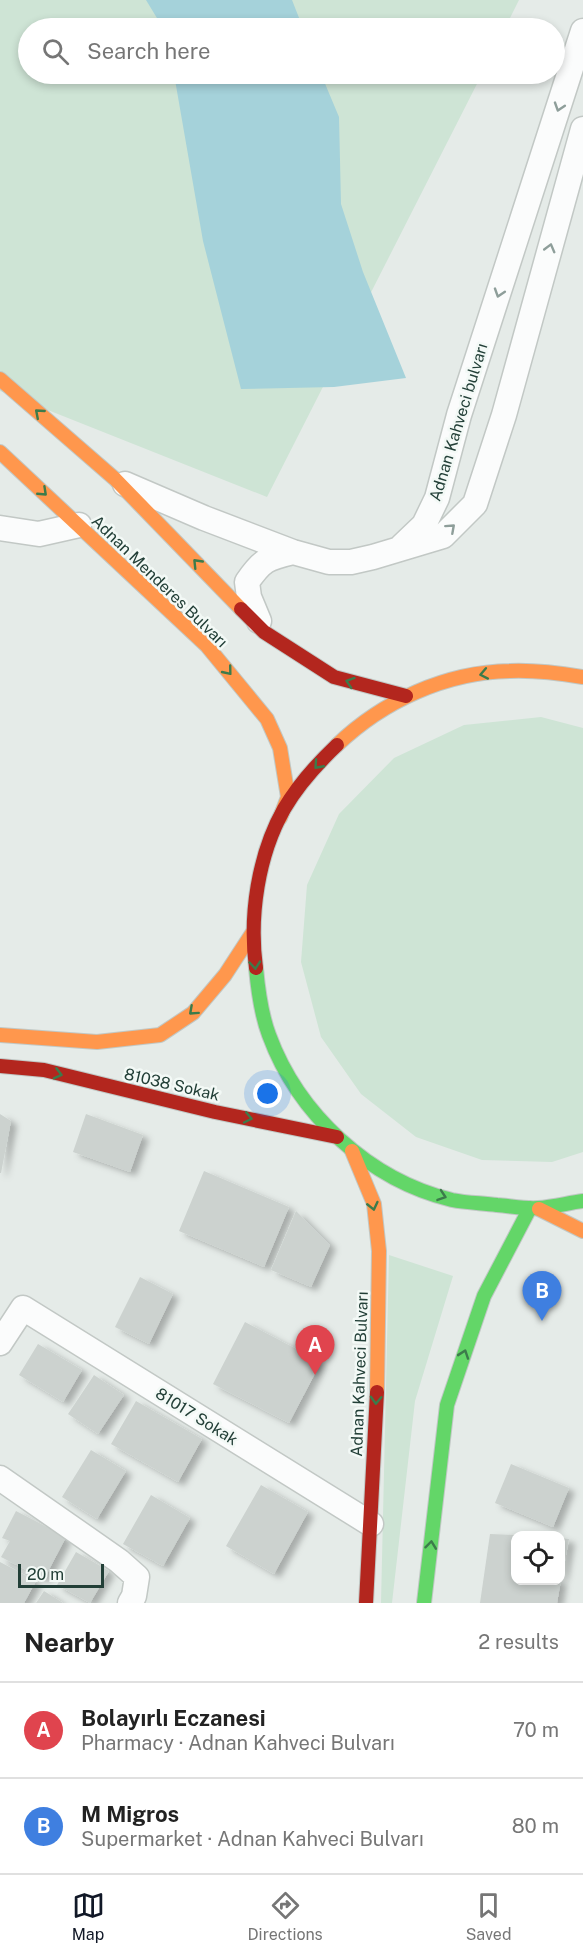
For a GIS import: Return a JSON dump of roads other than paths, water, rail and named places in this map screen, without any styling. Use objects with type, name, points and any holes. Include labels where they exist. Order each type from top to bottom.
[{"type":"main road","points":[[0,379],[115,479],[264,632],[334,677],[406,696]]},
{"type":"main road","name":"Adnan Menderes Bulvarı","points":[[0,452],[207,646],[267,719],[280,748],[288,797],[279,818]]},
{"type":"main road","points":[[583,676],[500,671],[448,681],[406,696],[368,718],[343,738],[313,770],[279,818],[267,852],[257,895],[253,932],[258,990],[269,1036],[285,1071],[308,1104],[352,1151],[414,1186],[451,1199],[534,1208],[583,1201]]},
{"type":"main road","points":[[0,1035],[97,1042],[160,1035],[193,1013],[225,975],[253,932]]},
{"type":"main road","name":"81038 Sokak","points":[[0,1066],[44,1070],[216,1112],[337,1137]]},
{"type":"main road","name":"Adnan Kahveci Bulvarı","points":[[352,1151],[374,1204],[379,1251],[371,1524],[366,1603]]},
{"type":"main road","points":[[534,1208],[583,1231]]},
{"type":"main road","points":[[424,1603],[447,1405],[484,1296],[534,1208]]},
{"type":"street","name":"Adnan Kahveci bulvarı","points":[[398,550],[424,525],[437,498],[459,415],[583,31]]},
{"type":"street","name":"Adnan Kahveci bulvarı","points":[[398,550],[443,536],[475,504],[504,415],[583,129]]},
{"type":"street","points":[[115,479],[204,519],[293,552],[329,562],[351,562],[398,550]]},
{"type":"street","points":[[0,528],[39,534],[79,525]]},
{"type":"street","points":[[264,632],[249,597],[247,582],[260,563],[293,552]]},
{"type":"street","name":"81017 Sokak","points":[[0,1343],[23,1308],[371,1524]]},
{"type":"street","points":[[0,1478],[119,1561],[137,1577],[134,1596],[130,1603]]},
{"type":"water","points":[[146,0],[292,0],[299,18],[157,18]]},
{"type":"water","points":[[176,84],[325,84],[339,117],[341,204],[363,272],[406,378],[334,387],[241,389],[203,241]]},
{"type":"place","name":"M Migros","points":[[542,1321]]},
{"type":"place","name":"Bolayırlı Eczanesi","points":[[315,1375]]}]
